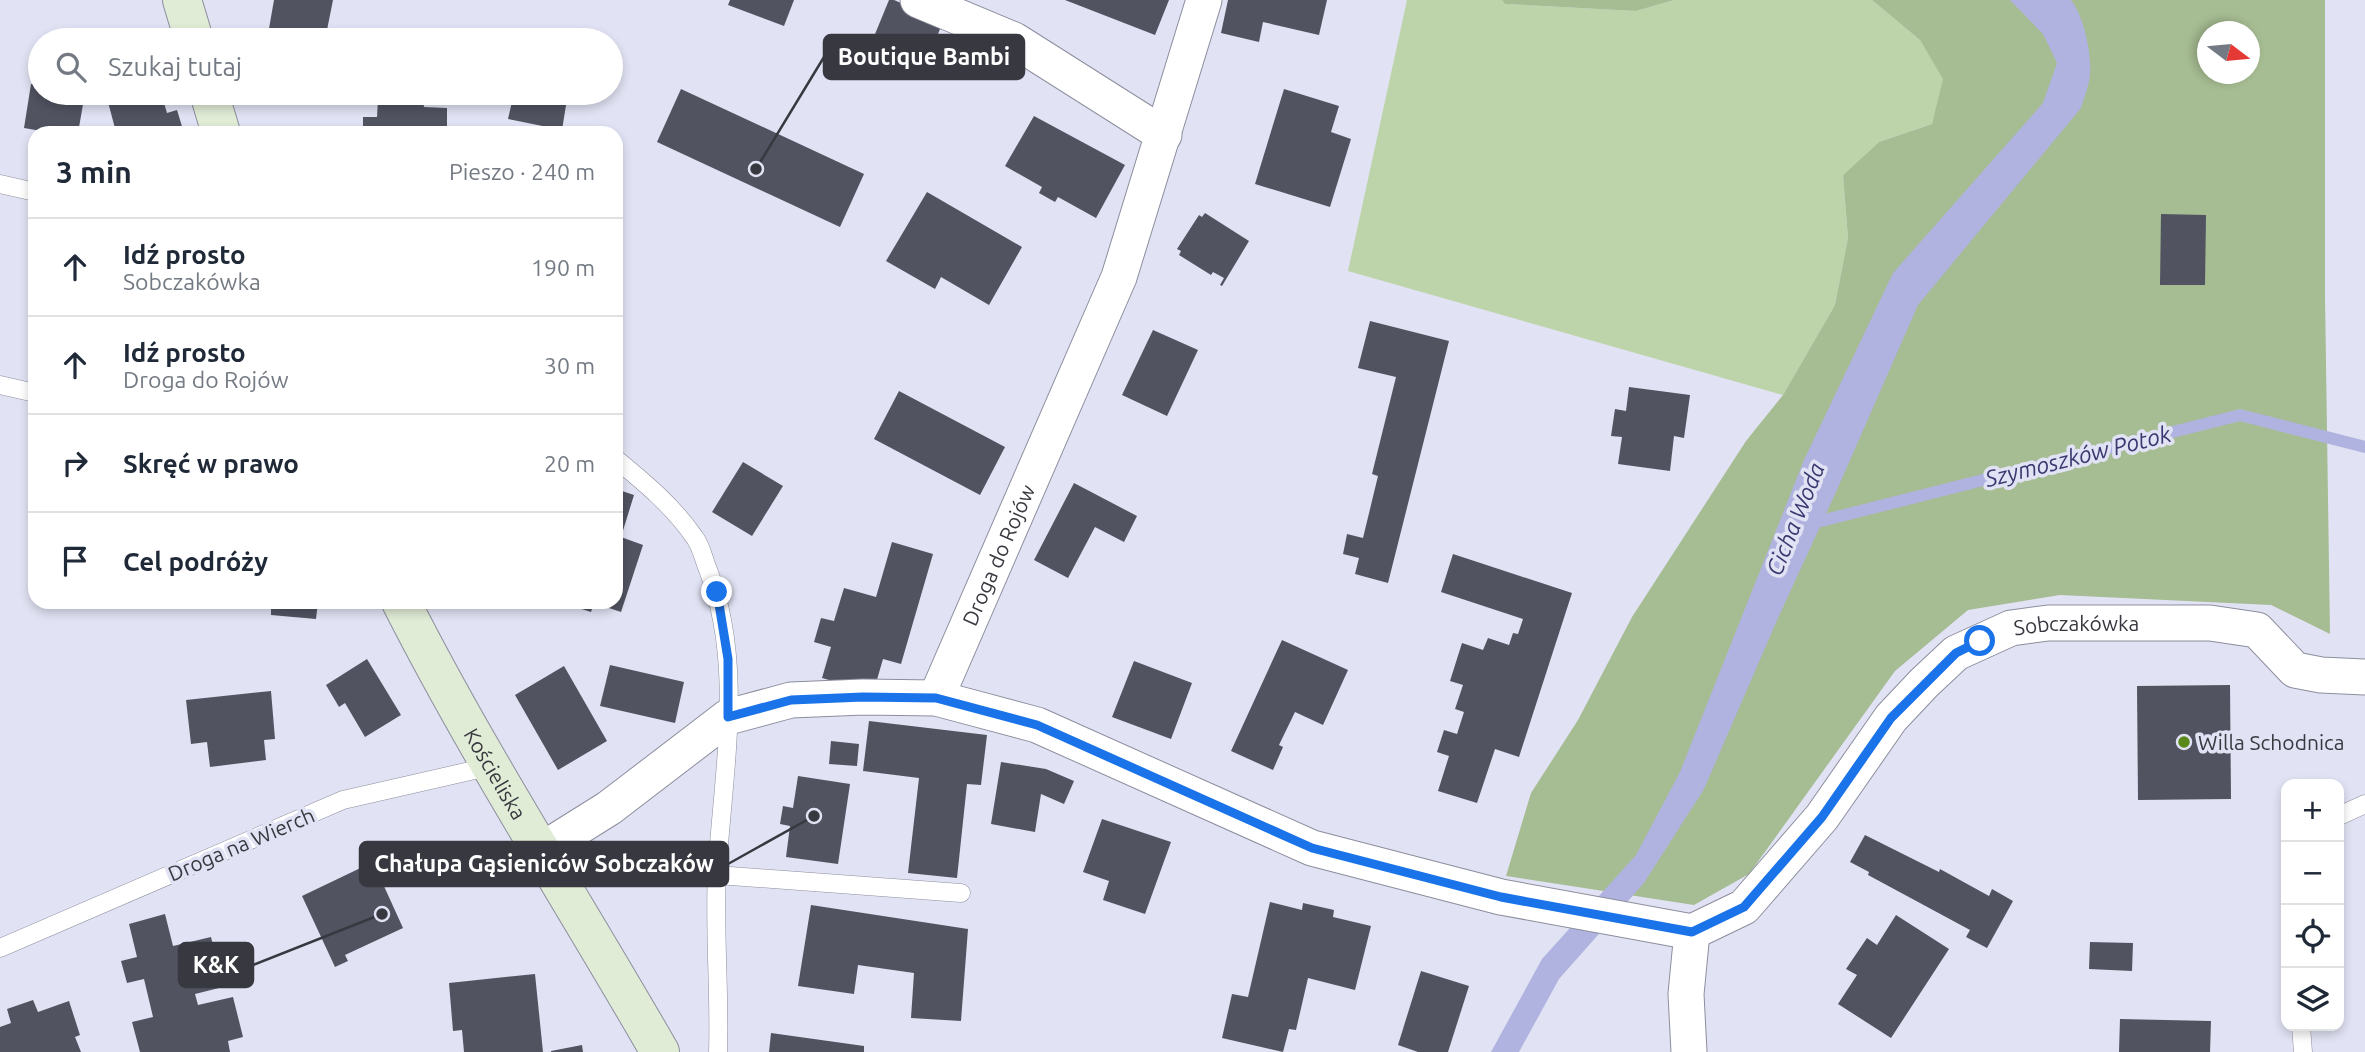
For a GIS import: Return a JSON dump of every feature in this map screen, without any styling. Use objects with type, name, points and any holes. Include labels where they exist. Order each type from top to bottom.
[{"type":"main road","points":[[182,0],[190,28]]},
{"type":"main road","points":[[213,105],[219,126]]},
{"type":"main road","name":"Kościeliska","points":[[404,609],[492,766],[660,1052]]},
{"type":"street","points":[[918,0],[1014,40],[1164,135]]},
{"type":"street","name":"Droga do Rojów","points":[[936,698],[1119,276],[1205,0]]},
{"type":"street","name":"Sobczakówka","points":[[1692,932],[1744,907],[1822,817],[1891,718],[1956,653],[2011,628],[2048,623],[2210,623],[2258,630],[2295,670],[2321,675],[2365,677]]},
{"type":"street","points":[[542,850],[609,808],[728,717],[791,700],[936,698],[1037,725],[1312,848],[1501,897],[1692,932],[1686,995],[1689,1052]]},
{"type":"lane","points":[[0,184],[28,190]]},
{"type":"lane","points":[[0,385],[28,391]]},
{"type":"lane","points":[[623,465],[662,498],[696,540],[717,592],[728,659],[728,717],[717,875],[720,1006],[718,1052]]},
{"type":"lane","name":"Droga na Wierch","points":[[0,948],[342,800],[492,766]]},
{"type":"lane","points":[[2344,814],[2365,804]]},
{"type":"lane","points":[[717,875],[961,893]]},
{"type":"lane","points":[[2301,1031],[2303,1052]]},
{"type":"green space","points":[[1407,0],[1502,0],[1505,4],[1636,11],[1674,0],[1872,0],[1920,40],[1944,79],[1932,124],[1879,142],[1843,175],[1848,238],[1835,305],[1783,395],[1348,271]]},
{"type":"green space","points":[[1502,0],[1674,0],[1636,11],[1505,4]]},
{"type":"green space","points":[[1872,0],[2325,0],[2325,296],[2330,634],[2271,605],[2060,595],[1968,610],[1895,671],[1749,874],[1694,905],[1506,876],[1531,793],[1578,720],[1632,617],[1746,441],[1783,395],[1835,305],[1848,238],[1843,175],[1879,142],[1932,124],[1943,79],[1920,40]]},
{"type":"water","name":"Cicha Woda","points":[[2010,0],[2071,0],[2076,7],[2086,36],[2090,67],[2089,83],[2081,108],[1918,305],[1704,789],[1644,883],[1559,979],[1519,1052],[1491,1052],[1542,959],[1636,855],[1680,772],[1804,460],[1893,273],[2043,103],[2057,63],[2043,34]]},
{"type":"building","points":[[274,0],[333,0],[327,28],[269,28]]},
{"type":"building","points":[[730,0],[794,0],[784,26],[728,5]]},
{"type":"building","points":[[889,0],[943,21],[921,79],[866,56]]},
{"type":"building","points":[[1065,0],[1169,0],[1155,35]]},
{"type":"building","points":[[1228,0],[1327,0],[1319,35],[1263,22],[1259,42],[1221,33]]},
{"type":"building","points":[[681,89],[864,174],[840,227],[657,142]]},
{"type":"building","points":[[1284,89],[1339,106],[1331,132],[1351,139],[1330,207],[1255,184]]},
{"type":"building","points":[[28,103],[28,105],[83,105],[79,126],[24,128]]},
{"type":"building","points":[[109,105],[165,105],[167,113],[177,110],[182,126],[114,126]]},
{"type":"building","points":[[378,105],[424,105],[447,108],[447,126],[363,126],[363,117],[377,117]]},
{"type":"building","points":[[511,105],[566,105],[563,126],[542,126],[508,119]]},
{"type":"building","points":[[1034,116],[1125,165],[1096,218],[1058,197],[1055,202],[1039,193],[1042,187],[1005,166]]},
{"type":"building","points":[[927,192],[1022,247],[989,305],[941,277],[935,289],[886,261]]},
{"type":"building","points":[[1205,213],[1249,241],[1222,286],[1220,285],[1224,278],[1213,272],[1211,275],[1179,255],[1181,251],[1177,249],[1199,215],[1202,217]]},
{"type":"building","points":[[2161,214],[2206,215],[2205,285],[2160,285]]},
{"type":"building","points":[[1370,321],[1449,341],[1388,583],[1355,574],[1359,558],[1343,554],[1347,534],[1363,538],[1378,476],[1372,474],[1396,377],[1358,368]]},
{"type":"building","points":[[1153,330],[1198,350],[1167,416],[1122,395]]},
{"type":"building","points":[[1629,387],[1690,395],[1684,438],[1674,436],[1670,471],[1618,464],[1622,437],[1611,436],[1615,409],[1626,411]]},
{"type":"building","points":[[899,391],[1005,447],[980,495],[874,439]]},
{"type":"building","points":[[743,462],[783,486],[752,536],[712,512]]},
{"type":"building","points":[[1074,483],[1137,516],[1124,542],[1095,527],[1068,578],[1034,560]]},
{"type":"building","points":[[623,491],[634,495],[623,531]]},
{"type":"building","points":[[623,538],[643,545],[623,606]]},
{"type":"building","points":[[892,542],[933,554],[901,664],[883,659],[876,683],[861,689],[822,678],[831,647],[814,642],[821,618],[834,621],[844,588],[876,597]]},
{"type":"building","points":[[1453,554],[1572,593],[1519,757],[1495,749],[1477,803],[1438,791],[1449,756],[1437,752],[1444,730],[1457,734],[1464,712],[1455,709],[1463,685],[1450,681],[1462,643],[1483,650],[1488,638],[1509,645],[1513,633],[1518,634],[1523,619],[1441,592]]},
{"type":"building","points":[[271,609],[317,609],[316,619],[271,615]]},
{"type":"building","points":[[1282,640],[1348,670],[1323,725],[1295,712],[1279,745],[1283,747],[1273,770],[1231,751]]},
{"type":"building","points":[[367,659],[401,715],[365,737],[345,703],[339,707],[326,685]]},
{"type":"building","points":[[1134,661],[1192,683],[1171,739],[1112,717]]},
{"type":"building","points":[[610,665],[684,682],[675,723],[600,706]]},
{"type":"building","points":[[564,666],[607,741],[558,770],[515,695]]},
{"type":"building","name":"Willa Schodnica","points":[[2230,685],[2231,799],[2138,800],[2137,686]]},
{"type":"building","points":[[271,691],[275,739],[264,740],[266,760],[210,767],[207,742],[191,744],[186,700]]},
{"type":"building","points":[[869,721],[987,735],[981,785],[967,784],[957,878],[908,873],[919,778],[863,771]]},
{"type":"building","points":[[831,741],[859,744],[857,766],[829,764]]},
{"type":"building","points":[[1001,762],[1046,769],[1074,781],[1064,804],[1041,794],[1035,832],[991,824]]},
{"type":"building","points":[[798,776],[850,784],[838,864],[786,857],[790,826],[780,824],[783,806],[793,808]]},
{"type":"building","points":[[1102,819],[1171,842],[1145,914],[1103,900],[1109,881],[1083,872]]},
{"type":"building","points":[[1865,835],[1939,872],[1940,869],[1989,896],[1992,889],[2013,901],[1987,948],[1966,937],[1970,930],[1868,875],[1869,872],[1850,862]]},
{"type":"building","points":[[373,862],[403,928],[345,955],[348,961],[335,967],[302,896]]},
{"type":"building","points":[[1270,902],[1302,910],[1303,903],[1334,910],[1333,917],[1371,926],[1355,990],[1308,978],[1296,1030],[1289,1029],[1283,1052],[1222,1038],[1232,994],[1248,997]]},
{"type":"building","points":[[811,905],[968,929],[961,1021],[911,1018],[914,973],[858,965],[854,994],[798,986]]},
{"type":"building","points":[[165,914],[173,946],[211,937],[223,987],[195,994],[198,1005],[233,997],[243,1037],[228,1041],[230,1052],[140,1052],[132,1022],[153,1017],[144,979],[127,983],[121,961],[137,957],[129,924]]},
{"type":"building","points":[[1896,915],[1949,949],[1891,1038],[1838,1004],[1857,975],[1846,969],[1867,938],[1877,945]]},
{"type":"building","points":[[2090,942],[2133,943],[2132,971],[2089,969]]},
{"type":"building","points":[[1421,971],[1469,986],[1448,1052],[1418,1052],[1398,1045]]},
{"type":"building","points":[[535,974],[543,1052],[464,1052],[462,1030],[453,1031],[449,983]]},
{"type":"building","points":[[33,1000],[38,1012],[69,1001],[80,1035],[75,1037],[81,1052],[0,1052],[0,1027],[11,1023],[7,1009]]},
{"type":"building","points":[[2120,1019],[2211,1021],[2210,1052],[2119,1052]]},
{"type":"building","points":[[771,1033],[864,1046],[864,1052],[769,1052]]},
{"type":"building","points":[[582,1045],[583,1052],[551,1052],[551,1051]]},
{"type":"waterway","name":"Szymoszków Potok","points":[[1809,524],[2240,415],[2365,447]]},
{"type":"place","name":"Boutique Bambi","points":[[756,169]]},
{"type":"place","name":"Willa Schodnica","points":[[2184,742]]},
{"type":"place","name":"Chałupa Gąsieniców Sobczaków","points":[[814,816]]},
{"type":"place","name":"K&K","points":[[382,914]]},
{"type":"route","points":[[717,592],[728,659],[728,717],[791,700],[936,698],[1037,725],[1312,848],[1501,897],[1692,932],[1744,907],[1822,817],[1891,718],[1956,653],[1980,641]]}]
